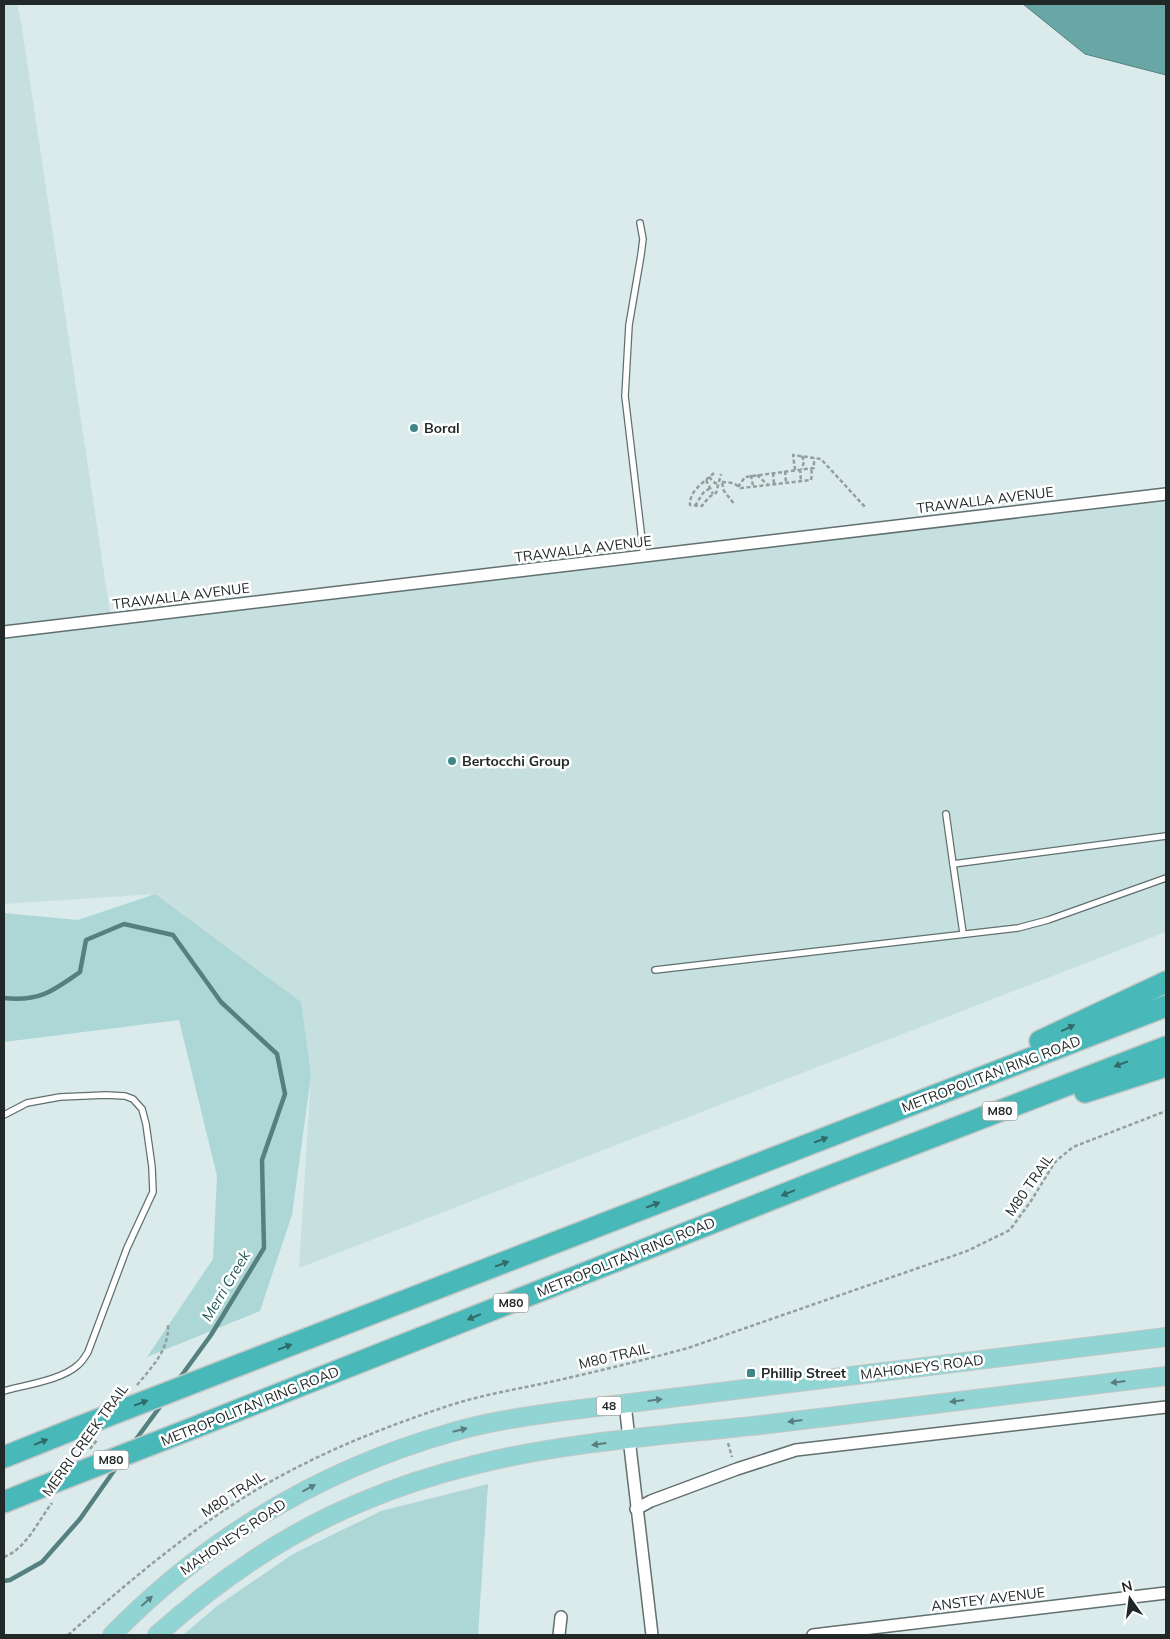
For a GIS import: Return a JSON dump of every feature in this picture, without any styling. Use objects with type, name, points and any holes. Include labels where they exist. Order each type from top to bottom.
[{"type":"highway","points":[[866,1123],[1166,982]]},
{"type":"highway","name":"METROPOLITAN RING ROAD","points":[[4,1457],[1166,1006]]},
{"type":"highway","name":"METROPOLITAN RING ROAD","points":[[4,1502],[833,1175],[1166,1047]]},
{"type":"highway","points":[[833,1175],[1166,1066]]},
{"type":"main road","name":"MAHONEYS ROAD","points":[[112,1635],[172,1579],[212,1548],[253,1520],[326,1479],[403,1447],[454,1431],[508,1419],[1166,1336]]},
{"type":"main road","points":[[157,1635],[197,1601],[251,1561],[324,1520],[375,1497],[427,1478],[477,1464],[523,1454],[629,1440],[1166,1376]]},
{"type":"street","name":"TRAWALLA AVENUE","points":[[4,632],[1166,494]]},
{"type":"street","points":[[625,1404],[652,1635]]},
{"type":"street","points":[[636,1509],[651,1501],[737,1469],[796,1450],[1166,1407]]},
{"type":"street","name":"ANSTEY AVENUE","points":[[813,1635],[1166,1593]]},
{"type":"street","points":[[559,1635],[560,1617]]},
{"type":"lane","points":[[640,223],[641,255],[629,325],[625,396],[644,557]]},
{"type":"lane","points":[[946,814],[962,933]]},
{"type":"lane","points":[[953,864],[1166,836]]},
{"type":"lane","points":[[655,970],[1018,928],[1048,920],[1166,878]]},
{"type":"lane","points":[[4,1115],[27,1103],[60,1097],[106,1095],[125,1096],[133,1099],[142,1109],[146,1124],[152,1167],[153,1192],[127,1248],[88,1352],[79,1364],[70,1371],[4,1390]]},
{"type":"path","points":[[795,470],[793,455],[821,459],[865,507]]},
{"type":"path","points":[[801,481],[801,469],[804,461],[802,456]]},
{"type":"path","points":[[738,487],[743,479],[751,476],[814,468],[814,458]]},
{"type":"path","points":[[709,477],[715,483],[733,483],[741,488],[753,487],[811,480],[811,468]]},
{"type":"path","points":[[720,469],[724,492],[736,505]]},
{"type":"path","points":[[785,471],[786,483]]},
{"type":"path","points":[[714,473],[695,491],[690,505],[702,506],[705,501],[716,493],[721,483]]},
{"type":"path","points":[[773,473],[774,484]]},
{"type":"path","points":[[757,475],[768,485]]},
{"type":"path","points":[[751,476],[753,487]]},
{"type":"path","points":[[706,480],[713,494]]},
{"type":"path","points":[[695,506],[710,488]]},
{"type":"path","points":[[695,491],[702,496]]},
{"type":"path","name":"M80 TRAIL","points":[[68,1635],[106,1601],[192,1533],[256,1490],[350,1442],[460,1402],[636,1362],[688,1348],[968,1251],[1010,1230],[1031,1201],[1055,1162],[1073,1147],[1166,1111]]},
{"type":"path","name":"MERRI CREEK TRAIL","points":[[135,1388],[160,1357],[166,1343],[168,1325]]},
{"type":"path","name":"MERRI CREEK TRAIL","points":[[89,1450],[100,1434]]},
{"type":"path","points":[[728,1443],[737,1469]]},
{"type":"path","name":"MERRI CREEK TRAIL","points":[[4,1556],[22,1545],[56,1497]]},
{"type":"shaded area","points":[[4,4],[17,4],[21,22],[111,619],[1166,490],[1166,932],[299,1268],[311,1076],[155,894],[4,904]]},
{"type":"shaded area","points":[[1023,4],[1166,4],[1166,75],[1085,54]]},
{"type":"shaded area","points":[[155,894],[301,1002],[311,1076],[292,1215],[260,1311],[147,1357],[213,1259],[217,1176],[179,1020],[4,1042],[4,913],[78,920]]},
{"type":"shaded area","points":[[488,1484],[478,1635],[183,1635],[217,1606],[293,1554],[381,1511]]},
{"type":"waterway","name":"Merri Creek","points":[[4,998],[36,997],[62,985],[80,972],[86,940],[124,924],[173,935],[221,1002],[277,1054],[285,1094],[262,1160],[264,1248],[211,1335],[179,1379]]},
{"type":"waterway","name":"Merri Creek","points":[[134,1442],[162,1404]]},
{"type":"waterway","name":"Merri Creek","points":[[4,1581],[10,1580],[42,1562],[80,1519],[118,1465]]},
{"type":"place","name":"Boral","points":[[414,428]]},
{"type":"place","name":"Bertocchi Group","points":[[452,761]]},
{"type":"place","name":"Phillip Street","points":[[751,1373]]}]
